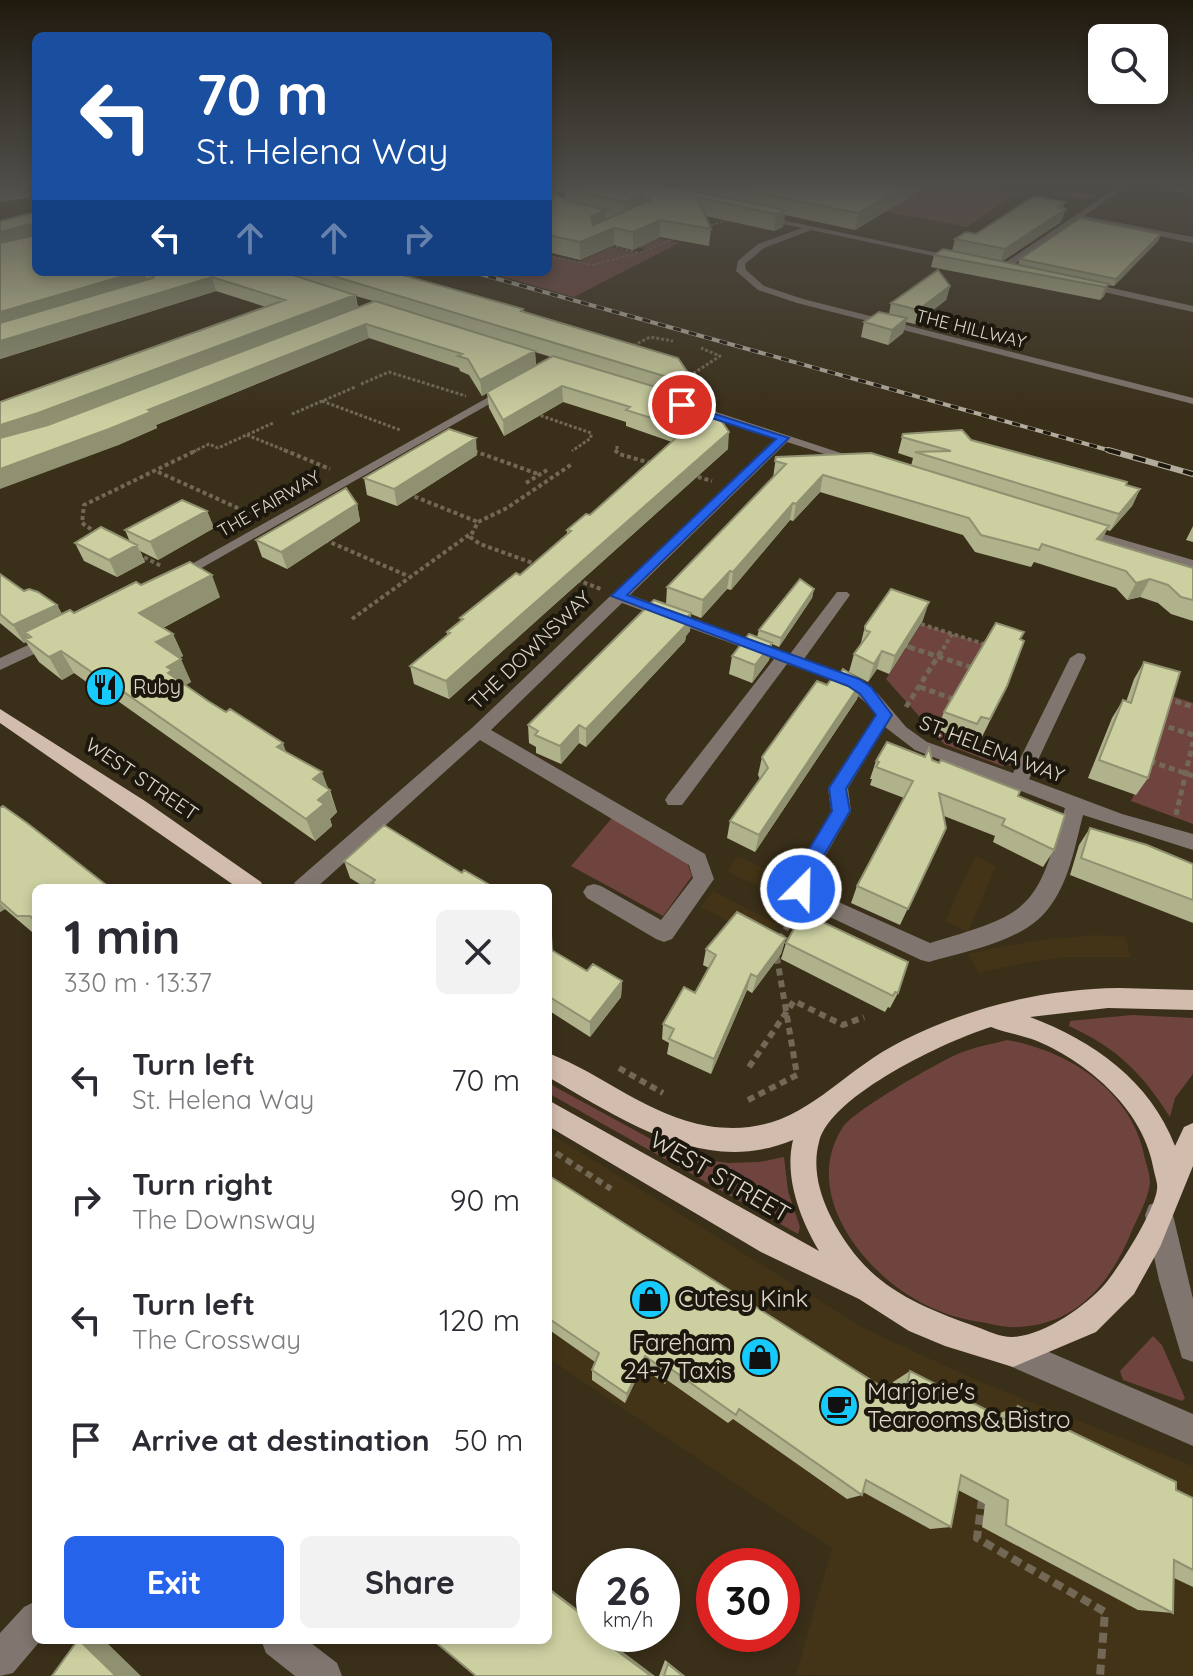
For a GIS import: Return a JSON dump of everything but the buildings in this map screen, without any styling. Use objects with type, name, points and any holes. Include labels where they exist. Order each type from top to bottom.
[{"type":"main road","name":"WEST STREET","points":[[0,715],[138,806],[248,884]]},
{"type":"main road","name":"WEST STREET","points":[[552,1066],[653,1122],[710,1141],[769,1137],[813,1118],[863,1078],[898,1056],[939,1034],[989,1017],[1106,998],[1193,1000]]},
{"type":"main road","points":[[989,1017],[1038,1030],[1057,1039],[1113,1077],[1147,1116],[1162,1145],[1170,1186]]},
{"type":"main road","name":"WEST STREET","points":[[552,1114],[771,1242],[865,1288]]},
{"type":"main road","points":[[813,1118],[803,1150],[804,1180],[812,1207],[826,1242],[865,1288],[935,1330],[1014,1352],[1083,1324],[1112,1300],[1146,1248],[1193,1136]]},
{"type":"street","name":"THE HILLWAY","points":[[742,262],[741,271],[761,288],[800,301],[1193,401]]},
{"type":"street","points":[[1003,268],[1011,262]]},
{"type":"street","points":[[989,264],[1018,271]]},
{"type":"street","points":[[1076,283],[1193,309]]},
{"type":"street","name":"THE FAIRWAY","points":[[165,583],[527,378]]},
{"type":"street","points":[[685,406],[873,466]]},
{"type":"street","name":"THE DOWNSWAY","points":[[307,884],[479,731],[784,438]]},
{"type":"street","points":[[1061,525],[1193,565]]},
{"type":"street","points":[[675,800],[842,595]]},
{"type":"street","name":"ST. HELENA WAY","points":[[618,596],[854,683],[866,690],[903,737],[1076,805],[1193,842]]},
{"type":"street","points":[[0,665],[69,631]]},
{"type":"street","points":[[1018,782],[1078,658]]},
{"type":"street","points":[[884,715],[838,788],[841,811],[800,881],[805,896],[929,953],[994,932],[1036,909],[1051,885],[1076,805]]},
{"type":"street","points":[[479,731],[698,860],[704,879],[664,933],[594,892]]},
{"type":"street","points":[[1159,1215],[1173,1280],[1193,1347]]},
{"type":"street","points":[[1014,1352],[1193,1430]]},
{"type":"street","points":[[0,1660],[32,1624]]},
{"type":"street","points":[[284,1644],[324,1676]]},
{"type":"path","points":[[578,262],[592,265],[603,262]]},
{"type":"path","points":[[621,352],[650,337],[673,341]]},
{"type":"path","points":[[682,381],[719,357],[717,352],[701,348]]},
{"type":"path","points":[[361,384],[389,372],[591,433],[591,438],[572,451]]},
{"type":"path","points":[[292,414],[355,387]]},
{"type":"path","points":[[322,401],[538,474]]},
{"type":"path","points":[[101,535],[82,523],[82,507],[209,444],[218,448],[273,423]]},
{"type":"path","points":[[246,435],[478,522]]},
{"type":"path","points":[[617,446],[615,450],[619,454],[661,466]]},
{"type":"path","points":[[352,619],[470,534],[478,522],[507,508],[572,464]]},
{"type":"path","points":[[526,483],[547,470]]},
{"type":"path","points":[[157,472],[408,576]]},
{"type":"path","points":[[689,475],[732,487]]},
{"type":"path","points":[[470,534],[480,544],[550,570]]},
{"type":"path","points":[[128,549],[180,575]]},
{"type":"path","points":[[564,575],[618,596]]},
{"type":"path","points":[[921,624],[984,644]]},
{"type":"path","points":[[884,715],[907,707],[952,634]]},
{"type":"path","points":[[906,646],[973,668]]},
{"type":"path","points":[[920,687],[956,700]]},
{"type":"path","points":[[1165,698],[1193,707]]},
{"type":"path","points":[[1154,723],[1193,735]]},
{"type":"path","points":[[1171,837],[1193,742]]},
{"type":"path","points":[[1150,761],[1193,776]]},
{"type":"path","points":[[748,1100],[797,1075],[775,946],[805,896]]},
{"type":"path","points":[[783,996],[843,1025],[864,1017]]},
{"type":"path","points":[[749,1067],[794,1001]]},
{"type":"path","points":[[619,1068],[663,1093]]},
{"type":"path","points":[[556,1153],[611,1189]]},
{"type":"path","points":[[983,1494],[977,1538],[1105,1612],[1100,1676]]},
{"type":"shaded area","points":[[552,262],[642,262],[574,297],[500,276],[552,276]]},
{"type":"shaded area","points":[[921,624],[984,644],[940,732],[1018,762],[1016,765],[1002,766],[944,744],[886,679]]},
{"type":"shaded area","points":[[1166,694],[1193,703],[1193,824],[1131,801],[1150,761]]},
{"type":"shaded area","points":[[612,818],[686,860],[692,876],[663,916],[571,866]]},
{"type":"shaded area","points":[[738,856],[782,877],[771,893],[727,871]]},
{"type":"shaded area","points":[[975,856],[996,866],[968,932],[945,921]]},
{"type":"shaded area","points":[[713,891],[778,925],[768,942],[701,907]]},
{"type":"shaded area","points":[[1096,935],[1125,937],[1131,957],[1066,957],[979,973],[967,954],[1032,941]]},
{"type":"shaded area","points":[[1132,1015],[1193,1018],[1193,1074],[1175,1098],[1170,1117],[1127,1063],[1101,1043],[1069,1026],[1070,1021]]},
{"type":"shaded area","points":[[1007,1040],[1053,1054],[1075,1065],[1113,1095],[1138,1135],[1150,1182],[1146,1200],[1115,1266],[1090,1297],[1058,1318],[1012,1327],[967,1320],[939,1311],[890,1282],[865,1257],[842,1223],[834,1205],[829,1166],[833,1146],[843,1127],[863,1110],[960,1053]]},
{"type":"shaded area","points":[[552,1085],[684,1157],[728,1163],[784,1157],[788,1191],[800,1227],[798,1234],[552,1095]]},
{"type":"shaded area","points":[[552,1134],[865,1329],[983,1383],[1193,1466],[1193,1676],[796,1675],[832,1548],[552,1361]]},
{"type":"shaded area","points":[[1153,1336],[1162,1345],[1185,1398],[1182,1401],[1123,1380],[1120,1371]]},
{"type":"railway","points":[[487,276],[1115,452]]},
{"type":"railway","points":[[1108,450],[1193,474]]},
{"type":"place","name":"Ruby","points":[[105,687]]},
{"type":"place","name":"Cutesy Kink","points":[[650,1299]]},
{"type":"place","name":"Fareham 24-7 Taxis","points":[[760,1357]]},
{"type":"place","name":"Marjorie's Tearooms & Bistro","points":[[839,1406]]},
{"type":"route","points":[[682,405],[784,438],[618,596],[834,674],[866,690],[884,715],[838,788],[841,811],[800,881],[801,889]]}]
